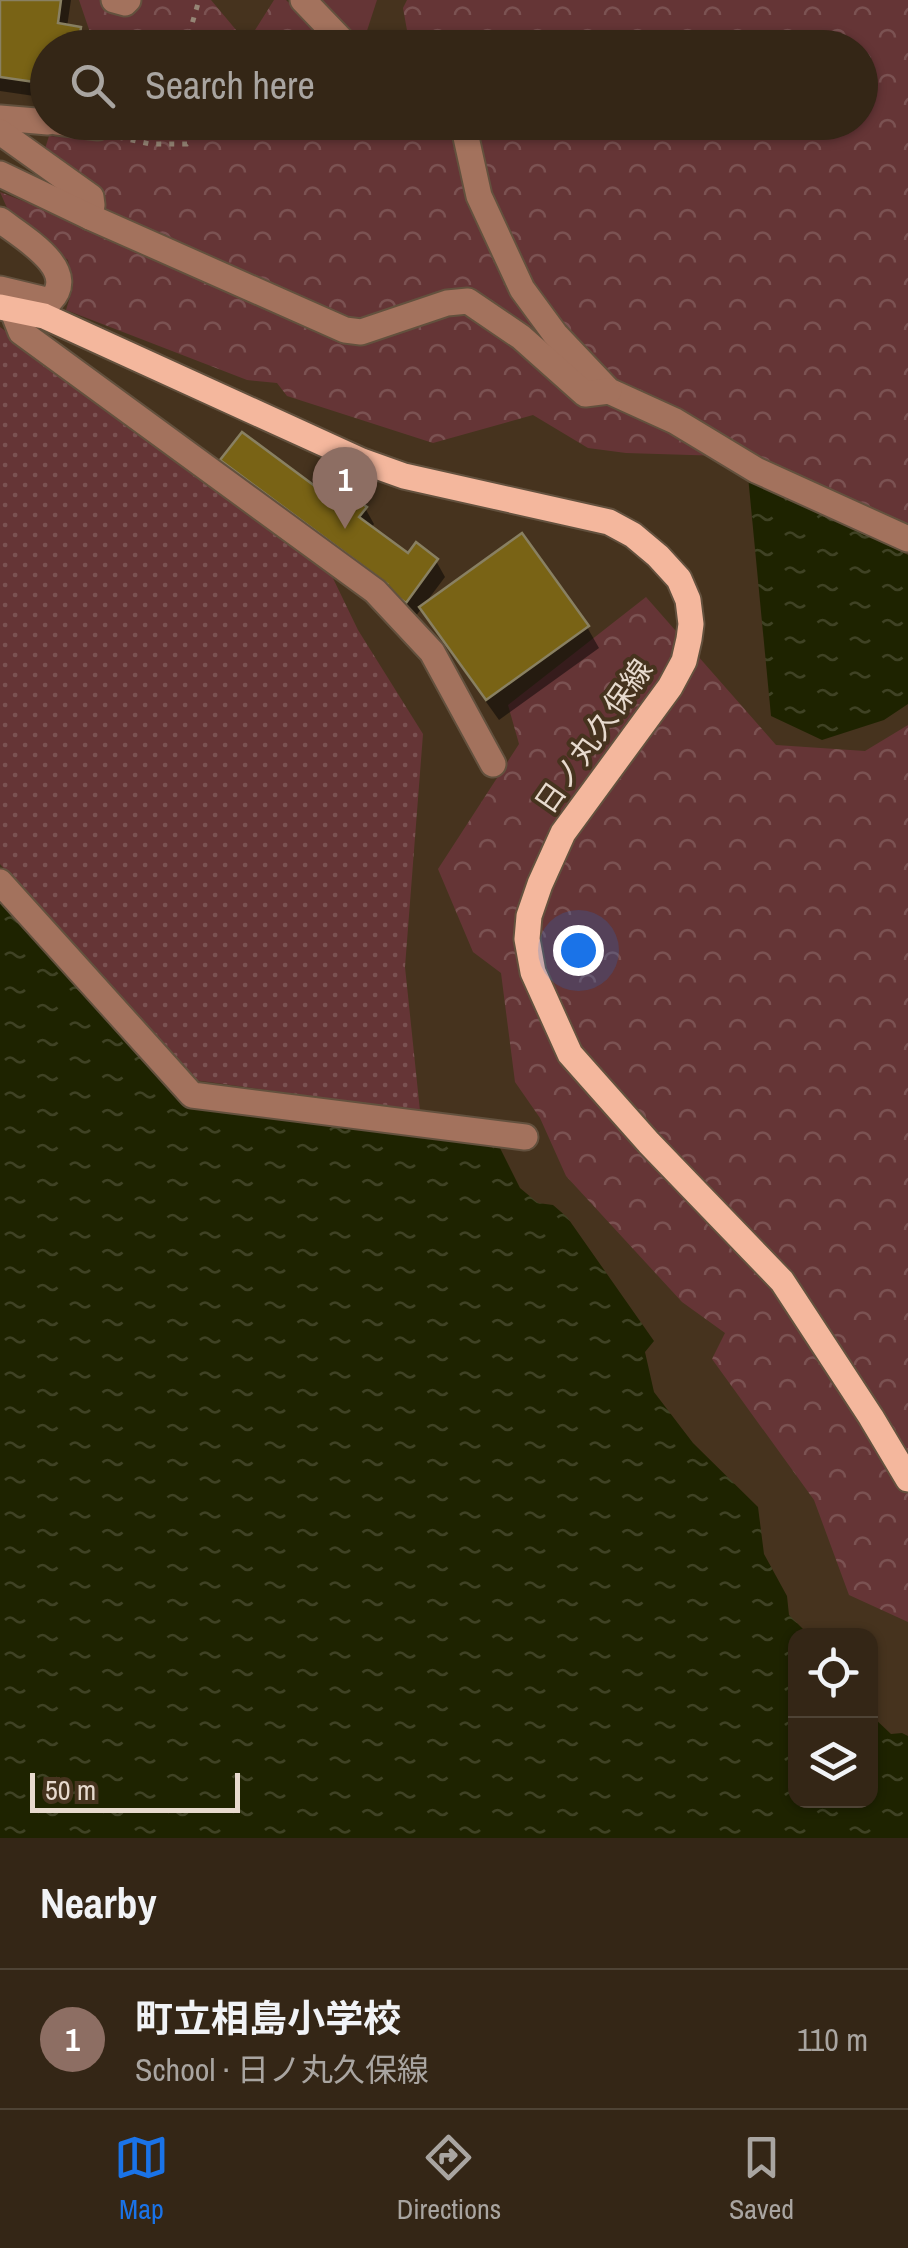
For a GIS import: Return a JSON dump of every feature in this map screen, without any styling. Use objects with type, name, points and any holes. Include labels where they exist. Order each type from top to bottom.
[{"type":"main road","name":"日ノ丸久保線","points":[[4,302],[44,316],[376,466],[404,476],[609,522],[633,535],[679,580],[688,600],[690,624],[684,661],[670,687],[563,834],[529,916],[527,938],[533,972],[570,1054],[782,1281],[908,1478]]},
{"type":"street","points":[[114,0],[128,0]]},
{"type":"street","points":[[304,0],[332,30]]},
{"type":"street","points":[[0,118],[30,120]]},
{"type":"street","points":[[0,132],[91,197],[90,217]]},
{"type":"street","points":[[466,140],[478,196],[522,289],[555,334],[609,391],[675,421],[756,470],[908,540]]},
{"type":"street","points":[[0,174],[344,330],[361,332],[448,303],[468,301],[521,337],[585,394],[609,391]]},
{"type":"street","points":[[0,220],[50,259],[57,271],[59,286],[50,301],[4,302],[21,332],[375,591],[432,652],[492,764]]},
{"type":"street","points":[[0,882],[192,1094],[525,1137]]},
{"type":"path","points":[[192,30],[199,0]]},
{"type":"path","points":[[130,140],[150,144],[187,144],[191,140]]},
{"type":"green space","points":[[79,0],[211,0],[236,30],[89,30]]},
{"type":"green space","points":[[274,0],[286,0],[318,30],[255,30]]},
{"type":"green space","points":[[316,0],[377,0],[367,30],[349,30]]},
{"type":"green space","points":[[407,0],[908,0],[908,526],[756,457],[588,448],[533,415],[433,443],[287,396],[277,383],[247,380],[66,310],[73,287],[68,260],[11,217],[0,192],[110,235],[100,194],[44,152],[48,140],[878,140],[878,30],[407,30],[403,8]]},
{"type":"green space","points":[[0,327],[329,570],[358,630],[423,734],[405,967],[420,1111],[194,1080],[0,864]]},
{"type":"green space","points":[[646,597],[776,745],[865,751],[908,725],[908,1622],[849,1595],[814,1500],[712,1359],[725,1333],[682,1302],[566,1176],[540,1118],[515,1082],[501,973],[473,952],[438,869],[519,744],[508,705]]},
{"type":"water","points":[[748,476],[908,555],[908,704],[884,720],[822,740],[771,716]]},
{"type":"water","points":[[0,893],[188,1101],[497,1142],[520,1188],[538,1203],[553,1205],[567,1217],[654,1341],[645,1352],[654,1392],[693,1443],[758,1507],[764,1554],[787,1596],[789,1615],[802,1628],[788,1628],[788,1808],[878,1808],[878,1722],[891,1734],[908,1736],[908,1838],[0,1838]]},
{"type":"building","points":[[0,0],[61,0],[58,23],[81,30],[30,30],[30,81],[0,77]]},
{"type":"building","points":[[242,432],[335,501],[343,490],[367,507],[359,517],[408,553],[416,542],[438,559],[406,603],[384,587],[387,584],[220,460]]},
{"type":"building","points":[[522,533],[589,626],[486,700],[419,607]]},
{"type":"place","name":"町立相島小学校","points":[[345,529]]}]
